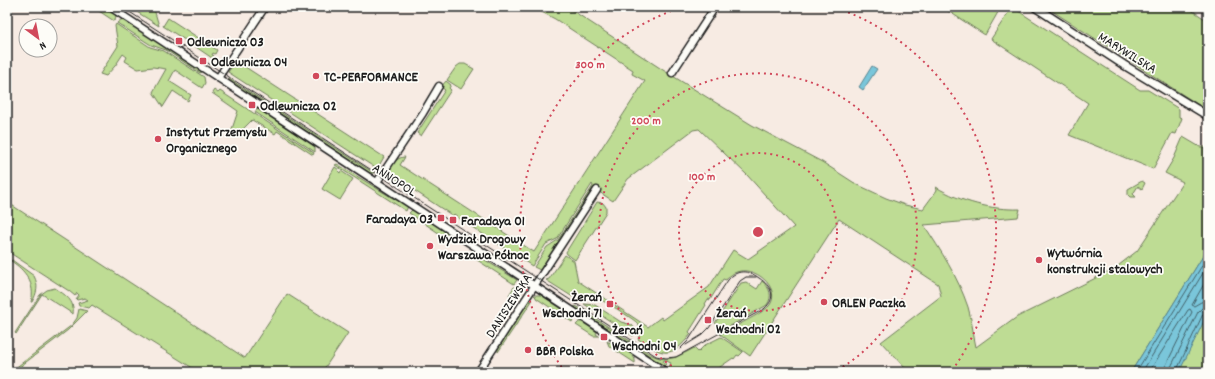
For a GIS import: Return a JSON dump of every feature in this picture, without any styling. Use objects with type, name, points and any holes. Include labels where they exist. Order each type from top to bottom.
[{"type":"main road","name":"MARYWILSKA","points":[[1035,7],[1124,65],[1208,116]]},
{"type":"street","name":"ANNOPOL","points":[[110,7],[666,372]]},
{"type":"street","points":[[218,78],[265,7]]},
{"type":"street","points":[[672,73],[715,7]]},
{"type":"street","points":[[377,182],[424,113],[439,86]]},
{"type":"street","name":"DANISZEWSKA","points":[[478,372],[596,190]]},
{"type":"green space","points":[[93,7],[105,7],[115,14],[116,17],[114,21]]},
{"type":"green space","points":[[129,7],[152,7],[159,26]]},
{"type":"green space","points":[[532,7],[567,7],[663,70],[752,125],[822,162],[856,184],[886,198],[905,205],[923,209],[937,190],[936,187],[956,197],[976,204],[998,208],[1020,209],[1018,217],[924,225],[949,264],[964,296],[969,312],[976,347],[1017,317],[1114,269],[1137,251],[1183,182],[1165,173],[1174,158],[1183,137],[1200,147],[1208,147],[1208,248],[1131,372],[917,372],[905,368],[881,342],[941,296],[938,284],[839,219],[750,356],[720,334],[765,309],[769,306],[773,298],[772,290],[761,276],[752,272],[743,271],[734,273],[726,280],[723,279],[710,300],[708,299],[705,304],[706,305],[689,332],[691,334],[678,348],[666,352],[654,349],[638,339],[640,328],[638,324],[618,309],[592,296],[576,299],[546,280],[549,279],[565,255],[574,261],[578,281],[648,327],[661,317],[663,320],[709,287],[733,250],[748,259],[794,227],[747,175],[699,129],[693,130],[628,179],[613,201],[593,188],[540,270],[534,267],[547,247],[558,240],[593,186],[592,184],[557,239],[546,244],[532,266],[454,214],[453,216],[388,172],[399,158],[405,157],[400,165],[534,252],[645,81],[632,74],[633,70],[555,19]]},
{"type":"green space","points":[[942,7],[1001,7],[985,35]]},
{"type":"green space","points":[[1012,7],[1140,90],[1148,90],[1179,109],[1179,117],[1182,118],[1176,134],[1172,133],[1153,169],[1069,135],[1088,103],[991,39]]},
{"type":"green space","points":[[1046,7],[1187,7],[1208,21],[1208,108],[1205,109]]},
{"type":"green space","points":[[168,18],[217,50],[215,54],[213,53],[212,55],[214,56],[212,58],[190,43],[191,42],[186,39],[185,40],[163,26]]},
{"type":"green space","points":[[122,19],[203,71],[200,73],[166,50],[151,45],[117,23]]},
{"type":"green space","points":[[116,24],[150,47],[164,51],[204,77],[205,83],[202,88],[175,70],[169,81],[191,95],[188,101],[173,91],[163,107],[153,92],[166,69],[153,67],[138,69],[125,61],[127,57],[123,54],[106,76],[100,74],[118,46]]},
{"type":"green space","points":[[236,61],[384,157],[377,169],[228,72]]},
{"type":"green space","points":[[460,64],[465,64],[474,69],[461,89],[447,80],[456,67]]},
{"type":"green space","points":[[228,78],[374,173],[369,173],[231,82]]},
{"type":"green space","points":[[446,81],[451,85],[449,88],[451,90],[421,136],[417,133],[445,90],[441,87]]},
{"type":"green space","points":[[214,90],[218,93],[220,91],[314,153],[313,155],[277,131],[275,134],[252,120],[237,135],[231,132],[238,111],[212,93]]},
{"type":"green space","points":[[258,108],[315,147],[315,152],[255,112]]},
{"type":"green space","points":[[337,164],[408,206],[406,211],[335,165]]},
{"type":"green space","points":[[335,167],[340,173],[341,171],[353,179],[340,200],[322,189]]},
{"type":"green space","points":[[1142,181],[1145,183],[1142,189],[1138,186],[1133,194],[1136,197],[1130,197],[1128,195],[1128,189]]},
{"type":"green space","points":[[7,202],[245,358],[287,294],[348,333],[322,372],[199,372],[92,305],[89,308],[79,306],[78,303],[88,300],[85,298],[77,300],[76,299],[79,295],[77,293],[75,296],[7,251]]},
{"type":"green space","points":[[597,202],[603,203],[606,207],[606,212],[575,260],[566,252]]},
{"type":"green space","points":[[413,209],[446,230],[446,238],[409,213]]},
{"type":"green space","points":[[472,253],[517,280],[514,284],[471,256]]},
{"type":"green space","points":[[12,260],[34,276],[37,289],[32,302],[31,283],[25,273],[11,261]]},
{"type":"green space","points":[[762,281],[770,292],[770,298],[767,305],[718,333],[722,327],[715,323],[741,283],[746,282],[757,289]]},
{"type":"green space","points":[[514,287],[520,290],[521,294],[507,314],[516,300],[509,295]]},
{"type":"green space","points":[[55,288],[71,301],[73,314],[42,294],[16,334],[15,333],[40,295],[47,290]]},
{"type":"green space","points":[[534,295],[541,295],[571,315],[573,318],[572,322],[536,298]]},
{"type":"green space","points":[[529,299],[532,301],[498,352],[498,347]]},
{"type":"green space","points":[[584,304],[595,305],[621,322],[632,325],[634,328],[633,336]]},
{"type":"green space","points":[[576,306],[630,341],[628,342],[574,307]]},
{"type":"green space","points":[[79,309],[87,311],[68,330],[13,372],[10,372],[72,325],[77,318]]},
{"type":"green space","points":[[1208,312],[1208,368],[1205,372],[1179,372],[1197,333],[1196,332]]},
{"type":"green space","points":[[579,322],[582,322],[597,332],[596,334],[599,336],[593,336],[576,325]]},
{"type":"green space","points":[[721,337],[743,352],[720,367],[723,372],[677,372],[673,369],[671,371],[668,368],[671,363],[664,360],[663,362],[666,364],[664,366],[634,345],[635,344],[658,357],[670,359],[694,348],[698,352],[705,345]]},
{"type":"green space","points":[[607,341],[610,343],[611,341],[630,353],[635,359],[635,363],[609,346]]},
{"type":"water","points":[[872,66],[877,69],[863,90],[859,87]]},
{"type":"water","points":[[1208,248],[1208,313],[1179,372],[1131,372]]},
{"type":"tram line","points":[[122,7],[656,356],[666,358],[676,357],[764,309],[771,300],[772,296],[770,288],[751,273],[739,272],[731,276],[688,341],[680,349]]},
{"type":"tram line","points":[[686,345],[702,335],[709,328],[740,281],[746,277],[756,277]]},
{"type":"place","name":"Odlewnicza 03","points":[[179,41]]},
{"type":"place","name":"Odlewnicza 04","points":[[203,61]]},
{"type":"place","name":"TC-PERFORMANCE","points":[[316,76]]},
{"type":"place","name":"Odlewnicza 02","points":[[252,105]]},
{"type":"place","name":"Instytut Przemysłu Organicznego","points":[[158,139]]},
{"type":"place","name":"Faradaya 03","points":[[441,218]]},
{"type":"place","name":"Faradaya 01","points":[[453,220]]},
{"type":"place","name":"Wydział Drogowy Warszawa Północ","points":[[430,246]]},
{"type":"place","name":"Wytwórnia konstrukcji stalowych","points":[[1039,260]]},
{"type":"place","name":"ORLEN Paczka","points":[[824,302]]},
{"type":"place","name":"Żerań Wschodni 71","points":[[610,304]]},
{"type":"place","name":"Żerań Wschodni 02","points":[[708,320]]},
{"type":"place","name":"Żerań Wschodni 04","points":[[604,337]]},
{"type":"place","name":"BBR Polska","points":[[528,350]]}]
